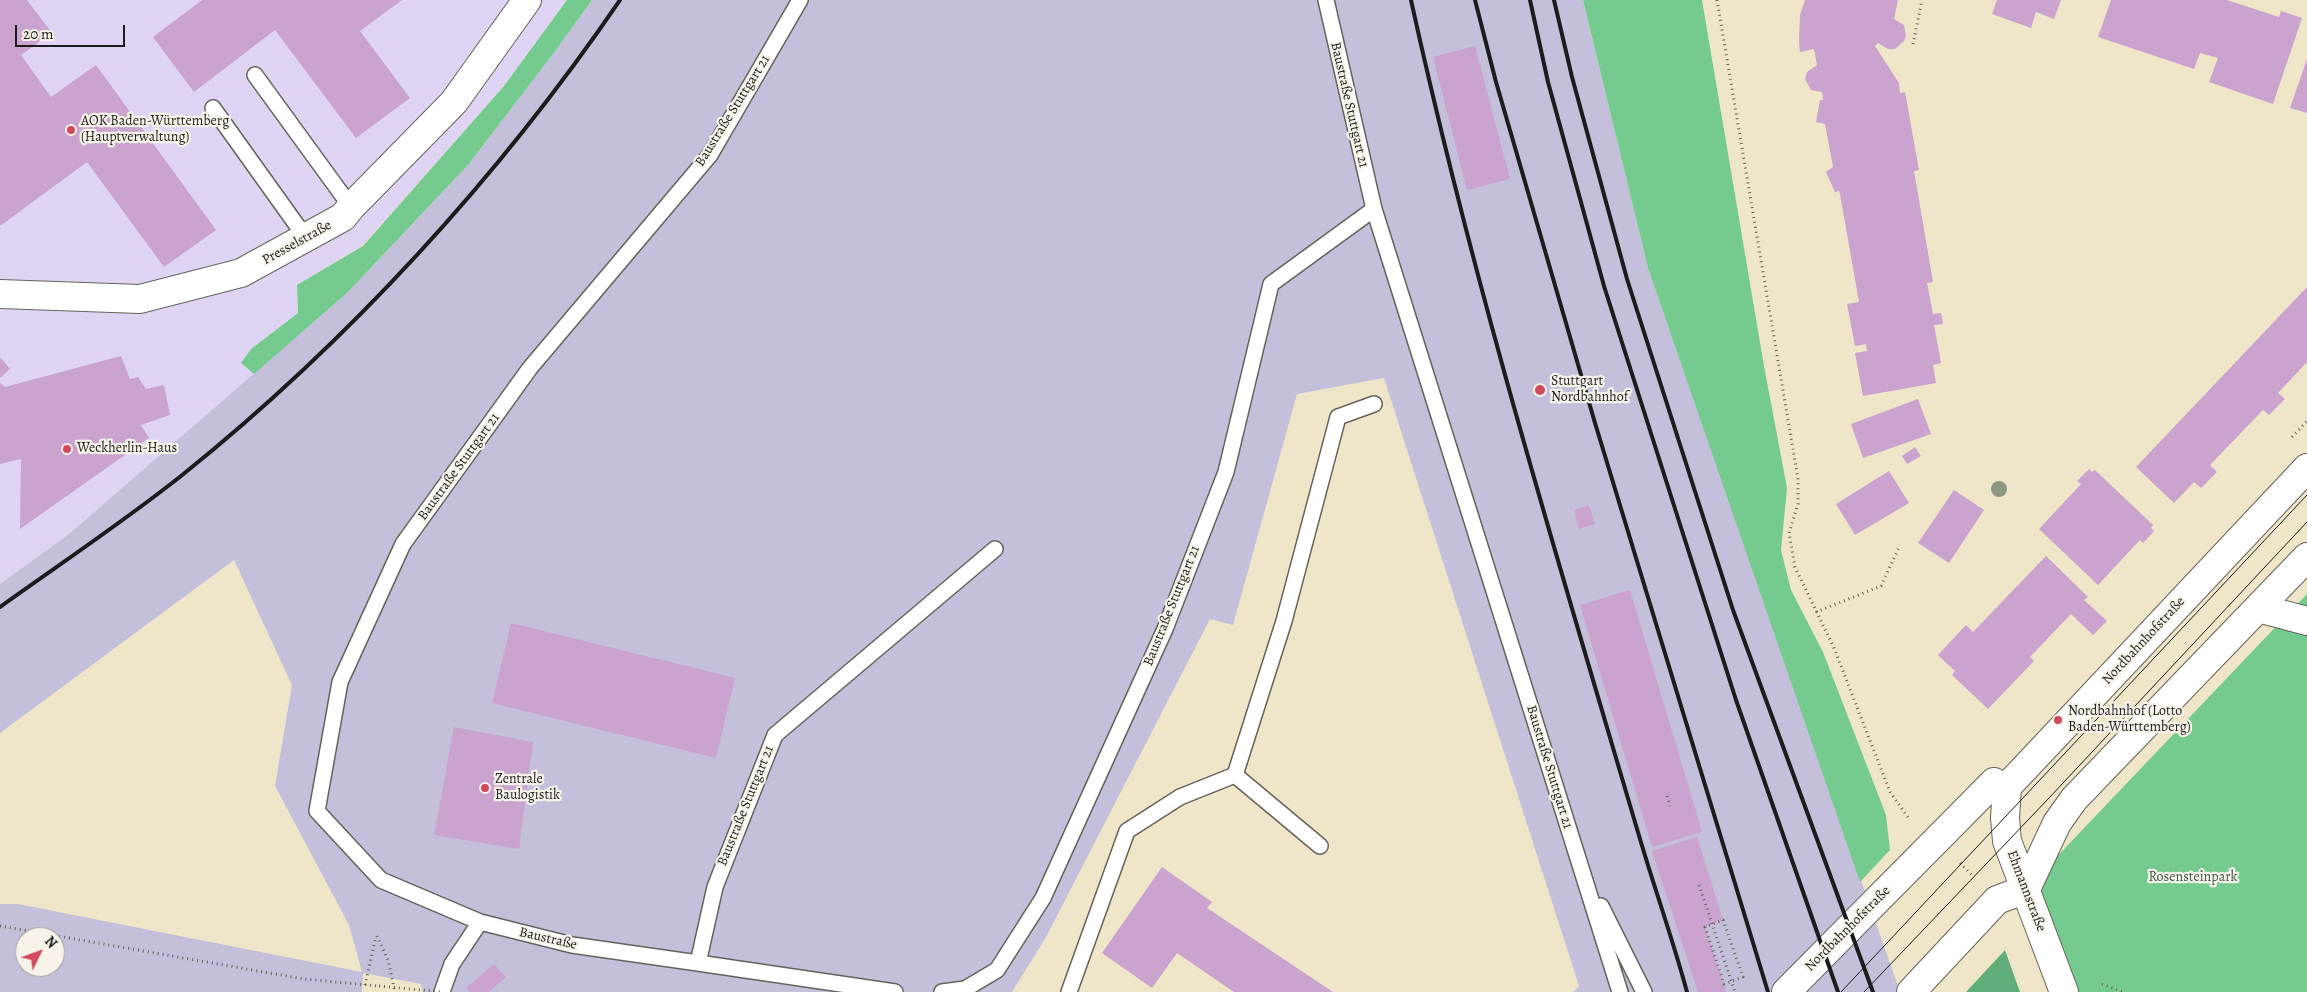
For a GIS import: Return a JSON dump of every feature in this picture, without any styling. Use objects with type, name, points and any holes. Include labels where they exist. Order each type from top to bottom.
[{"type":"street","name":"Presselstraße","points":[[0,294],[140,299],[241,273],[306,238],[343,217],[350,207],[454,102],[527,0]]},
{"type":"street","name":"Nordbahnhofstraße","points":[[1786,992],[1933,843],[2001,785],[2307,468]]},
{"type":"street","points":[[1911,992],[1997,900],[2026,889],[2057,823],[2074,799],[2307,557]]},
{"type":"street","points":[[2258,608],[2307,621]]},
{"type":"street","name":"Ehmannstraße","points":[[2001,785],[2007,841],[2064,992]]},
{"type":"lane","name":"Baustraße Stuttgart 21","points":[[480,922],[381,880],[317,811],[340,682],[403,544],[530,368],[710,155],[800,0]]},
{"type":"lane","name":"Baustraße Stuttgart 21","points":[[1326,0],[1374,209],[1620,992]]},
{"type":"lane","points":[[255,75],[350,207]]},
{"type":"lane","points":[[213,108],[306,238]]},
{"type":"lane","name":"Baustraße Stuttgart 21","points":[[942,992],[965,988],[997,970],[1043,898],[1165,630],[1226,472],[1271,284],[1374,209]]},
{"type":"lane","points":[[1235,775],[1284,621],[1338,417],[1374,404]]},
{"type":"lane","name":"Baustraße Stuttgart 21","points":[[698,963],[715,887],[775,735],[995,549]]},
{"type":"lane","points":[[1235,775],[1320,846]]},
{"type":"lane","points":[[1069,992],[1128,832],[1180,797],[1235,775]]},
{"type":"lane","name":"Baustraße Stuttgart 21","points":[[1581,867],[1644,992]]},
{"type":"lane","points":[[442,992],[452,964],[480,922]]},
{"type":"lane","name":"Baustraße","points":[[480,922],[572,946],[698,963]]},
{"type":"lane","points":[[698,963],[895,992]]},
{"type":"path","points":[[1717,0],[1798,479],[1798,504],[1789,533],[1794,567],[1834,648],[1890,792],[1905,816],[1933,843],[1961,863],[1997,900]]},
{"type":"path","points":[[1913,44],[1922,0]]},
{"type":"path","points":[[1816,612],[1880,586],[1900,545]]},
{"type":"path","points":[[1667,796],[1670,806]]},
{"type":"path","points":[[1699,885],[1735,992]]},
{"type":"path","points":[[1723,920],[1743,977],[1724,984],[1705,927],[1723,920]]},
{"type":"path","points":[[0,926],[304,979],[442,992]]},
{"type":"path","points":[[365,985],[377,936],[388,960],[394,992]]},
{"type":"path","points":[[2102,984],[2123,992]]},
{"type":"shaded area","points":[[0,0],[567,0],[504,86],[362,246],[297,285],[298,313],[251,349],[242,363],[254,374],[69,534],[0,584]]},
{"type":"shaded area","points":[[592,0],[1583,0],[1648,268],[1900,992],[1573,992],[1579,986],[1384,378],[1297,394],[1233,625],[1210,619],[1045,939],[1012,992],[423,992],[421,984],[363,973],[362,992],[0,992],[0,904],[18,904],[362,972],[349,925],[275,786],[292,685],[234,560],[0,733],[0,584],[69,534],[348,292],[468,165]]},
{"type":"green space","points":[[567,0],[592,0],[468,165],[348,292],[254,374],[241,363],[251,349],[298,313],[297,285],[363,246],[504,86]]},
{"type":"green space","points":[[1583,0],[1702,0],[1764,366],[1787,488],[1781,550],[1791,590],[1823,652],[1886,815],[1890,850],[1860,882],[1648,268]]},
{"type":"green space","name":"Rosensteinpark","points":[[2307,594],[2307,992],[2064,992],[2026,889]]},
{"type":"green space","points":[[2005,950],[2020,992],[1966,992]]},
{"type":"building","name":"AOK Baden-Württemberg (Hauptverwaltung)","points":[[0,0],[27,0],[52,33],[21,55],[51,97],[96,65],[216,230],[164,267],[87,162],[0,226]]},
{"type":"building","points":[[202,0],[402,0],[360,31],[410,98],[356,138],[275,30],[194,92],[153,37]]},
{"type":"building","points":[[1805,0],[1898,0],[1894,19],[1904,25],[1906,36],[1904,41],[1895,49],[1888,49],[1878,43],[1875,46],[1899,83],[1900,93],[1905,92],[1919,170],[1914,171],[1933,282],[1927,283],[1933,314],[1941,313],[1943,324],[1934,325],[1941,363],[1933,365],[1936,383],[1863,396],[1855,353],[1867,351],[1866,344],[1855,346],[1847,304],[1859,302],[1840,194],[1839,191],[1835,192],[1826,172],[1833,167],[1825,124],[1816,122],[1820,100],[1823,100],[1822,92],[1811,90],[1805,79],[1807,72],[1817,65],[1814,49],[1800,52],[1800,15]]},
{"type":"building","points":[[1997,0],[2061,0],[2054,19],[2036,12],[2031,28],[1992,14]]},
{"type":"building","points":[[2111,0],[2227,0],[2279,17],[2281,11],[2302,18],[2273,104],[2209,82],[2218,58],[2200,53],[2194,69],[2098,37]]},
{"type":"building","points":[[1475,46],[1510,179],[1467,190],[1433,57]]},
{"type":"building","points":[[2307,59],[2307,113],[2290,108]]},
{"type":"building","points":[[2307,287],[2307,362],[2278,393],[2285,399],[2269,415],[2263,410],[2210,465],[2217,472],[2201,488],[2194,482],[2174,503],[2136,467]]},
{"type":"building","name":"Weckherlin-Haus","points":[[121,356],[130,379],[138,377],[146,389],[164,385],[170,415],[141,425],[149,438],[20,529],[21,459],[0,464],[0,383],[5,387]]},
{"type":"building","points":[[0,357],[10,369],[0,378]]},
{"type":"building","points":[[1918,399],[1931,434],[1863,458],[1851,424]]},
{"type":"building","points":[[1915,447],[1921,456],[1907,464],[1902,456]]},
{"type":"building","points":[[2089,469],[2092,472],[2095,470],[2153,525],[2151,528],[2154,531],[2143,543],[2140,540],[2098,585],[2039,529],[2081,484],[2077,481]]},
{"type":"building","points":[[1889,471],[1909,503],[1855,535],[1836,504]]},
{"type":"building","points":[[1954,490],[1984,510],[1949,563],[1918,543]]},
{"type":"building","points":[[1589,505],[1595,524],[1579,529],[1574,510]]},
{"type":"building","points":[[2046,556],[2088,597],[2084,600],[2107,621],[2093,635],[2071,614],[2030,657],[2034,661],[1988,709],[1952,675],[1955,671],[1938,655],[1966,625],[1973,632]]},
{"type":"building","points":[[1630,590],[1702,832],[1652,847],[1580,605]]},
{"type":"building","points":[[511,623],[735,678],[716,758],[492,703]]},
{"type":"building","name":"Zentrale Baulogistik","points":[[454,727],[533,742],[519,849],[434,835]]},
{"type":"building","points":[[1697,837],[1723,920],[1705,927],[1726,992],[1698,992],[1652,851]]},
{"type":"building","points":[[1162,867],[1212,902],[1207,908],[1333,992],[1234,992],[1177,953],[1152,988],[1102,953]]},
{"type":"building","points":[[494,964],[506,977],[489,992],[469,992],[466,988]]},
{"type":"tram line","points":[[1841,992],[2307,495]]},
{"type":"tram line","points":[[1864,992],[2049,798],[2307,522]]},
{"type":"railway","points":[[0,607],[181,476],[303,370],[418,254],[472,193],[524,130],[620,0]]},
{"type":"railway","points":[[1411,0],[1435,106],[1489,317],[1578,630],[1687,992]]},
{"type":"railway","points":[[1475,0],[1496,82],[1595,423],[1768,992]]},
{"type":"railway","points":[[1530,0],[1548,82],[1604,286],[1736,700],[1838,992]]},
{"type":"railway","points":[[1554,0],[1572,77],[1627,279],[1733,610],[1873,992]]},
{"type":"place","name":"AOK Baden-Württemberg (Hauptverwaltung)","points":[[71,130]]},
{"type":"place","name":"Stuttgart Nordbahnhof","points":[[1540,390]]},
{"type":"place","name":"Weckherlin-Haus","points":[[67,449]]},
{"type":"place","name":"Nordbahnhof (Lotto Baden-Württemberg)","points":[[2058,720]]},
{"type":"place","name":"Zentrale Baulogistik","points":[[485,788]]}]
